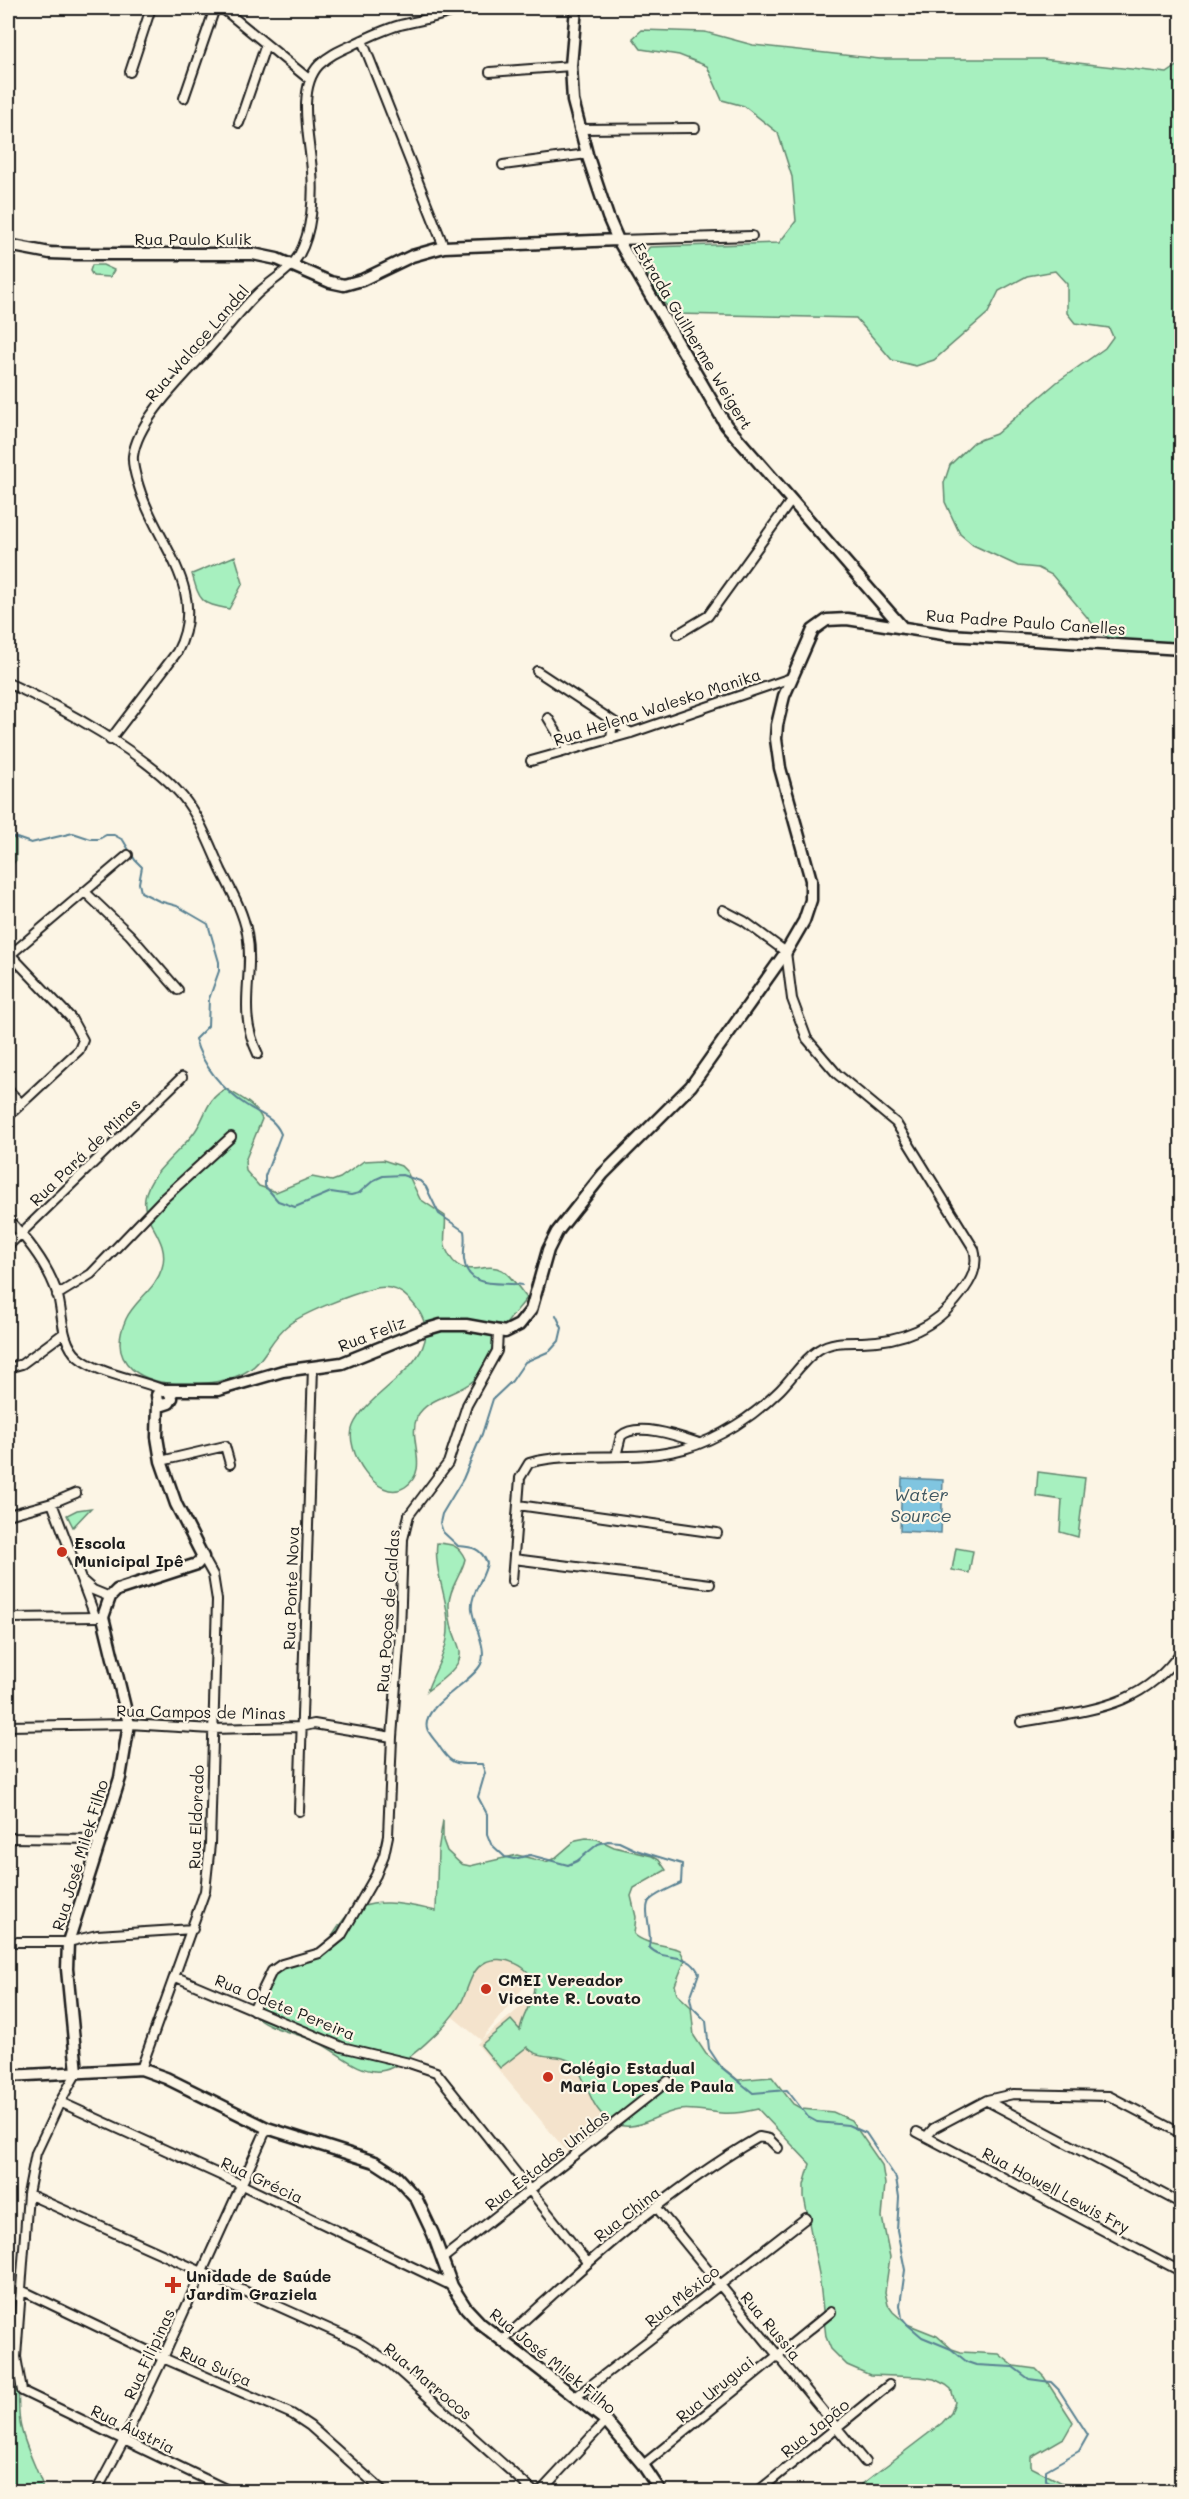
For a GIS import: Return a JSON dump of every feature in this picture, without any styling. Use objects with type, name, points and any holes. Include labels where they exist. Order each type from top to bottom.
[{"type":"street","points":[[130,72],[152,8]]},
{"type":"street","points":[[184,98],[215,8]]},
{"type":"street","points":[[222,8],[310,80],[319,65],[327,58],[362,40],[386,30],[461,8]]},
{"type":"street","name":"Estrada Guilherme Weigert","points":[[576,8],[571,66],[573,101],[587,154],[618,240],[726,425],[903,628]]},
{"type":"street","points":[[362,40],[444,247]]},
{"type":"street","points":[[239,123],[266,44]]},
{"type":"street","points":[[490,72],[571,66]]},
{"type":"street","name":"Rua Walace Landal","points":[[110,740],[177,652],[184,636],[187,618],[184,590],[178,569],[145,504],[137,481],[133,464],[137,442],[156,410],[255,296],[293,265],[305,244],[311,202],[312,171],[307,124],[310,80]]},
{"type":"street","points":[[579,129],[696,128]]},
{"type":"street","points":[[503,165],[587,154]]},
{"type":"street","points":[[618,240],[752,236]]},
{"type":"street","name":"Rua Paulo Kulik","points":[[8,245],[40,252],[77,254],[253,254],[277,259],[330,282],[344,285],[362,280],[412,256],[444,247],[618,240]]},
{"type":"street","points":[[678,634],[708,616],[791,501]]},
{"type":"street","name":"Rua Padre Paulo Canelles","points":[[519,1326],[531,1310],[548,1250],[557,1232],[603,1174],[691,1086],[786,952],[808,910],[812,890],[808,868],[777,753],[776,739],[779,712],[791,678],[813,630],[820,623],[834,619],[949,635],[1182,649]]},
{"type":"street","points":[[537,671],[631,733]]},
{"type":"street","name":"Rua Helena Walesko Manika","points":[[531,761],[631,733],[791,678]]},
{"type":"street","points":[[8,683],[110,740],[161,777],[184,799],[219,865],[247,933],[249,961],[246,1009],[250,1033],[258,1054]]},
{"type":"street","points":[[548,718],[568,751]]},
{"type":"street","points":[[611,739],[613,721]]},
{"type":"street","points":[[8,1116],[79,1050],[83,1040],[70,1018],[9,953],[128,855]]},
{"type":"street","points":[[85,892],[130,935],[178,990]]},
{"type":"street","points":[[512,1581],[520,1478],[529,1463],[668,1453],[699,1443],[731,1427],[757,1410],[780,1390],[820,1348],[839,1342],[894,1339],[928,1326],[962,1293],[976,1265],[976,1256],[970,1242],[904,1132],[888,1115],[837,1074],[807,1039],[792,999],[786,952],[744,921],[723,910]]},
{"type":"street","name":"Rua Pará de Minas","points":[[8,1246],[182,1077]]},
{"type":"street","points":[[8,1090],[21,1103]]},
{"type":"street","points":[[57,1295],[91,1274],[165,1198],[231,1137]]},
{"type":"street","points":[[8,1219],[21,1232],[41,1260],[57,1295],[64,1333],[75,1355],[88,1365],[129,1377],[165,1397],[158,1430],[161,1461],[176,1504],[203,1557],[197,1564],[117,1590],[110,1597],[99,1617]]},
{"type":"street","name":"Rua Feliz","points":[[165,1397],[219,1390],[283,1371],[342,1363],[441,1325],[466,1325],[498,1332],[505,1332],[519,1326]]},
{"type":"street","name":"Rua Poços de Caldas","points":[[253,2010],[272,1971],[282,1964],[320,1953],[341,1936],[376,1875],[388,1836],[403,1539],[409,1515],[448,1463],[467,1405],[497,1351],[498,1332]]},
{"type":"street","points":[[8,1368],[22,1365],[64,1333]]},
{"type":"street","name":"Rua Ponte Nova","points":[[299,1811],[313,1367]]},
{"type":"street","points":[[615,1456],[621,1436],[630,1430],[669,1434],[699,1443]]},
{"type":"street","points":[[161,1461],[225,1446],[230,1464]]},
{"type":"street","points":[[8,1515],[52,1503],[76,1493]]},
{"type":"street","points":[[52,1503],[99,1617]]},
{"type":"street","points":[[518,1505],[717,1533]]},
{"type":"street","name":"Rua Eldorado","points":[[141,2069],[193,1929],[207,1880],[217,1599],[213,1575],[203,1557]]},
{"type":"street","points":[[514,1559],[710,1584]]},
{"type":"street","points":[[83,1581],[93,1590],[110,1597]]},
{"type":"street","points":[[8,1618],[99,1617]]},
{"type":"street","name":"Rua José Milek Filho","points":[[99,1617],[129,1724],[120,1778],[68,1942],[67,1969],[77,2072],[141,2069],[166,2078],[267,2128],[354,2154],[375,2162],[395,2175],[416,2198],[452,2286],[466,2308],[481,2324],[606,2421],[643,2465],[661,2492]]},
{"type":"street","points":[[1021,1722],[1101,1707],[1127,1699],[1153,1683],[1166,1671],[1182,1650]]},
{"type":"street","name":"Rua Campos de Minas","points":[[8,1726],[129,1724],[212,1729],[300,1727],[314,1724],[392,1737]]},
{"type":"street","points":[[8,1838],[100,1839]]},
{"type":"street","points":[[8,1942],[68,1942],[97,1935],[193,1929]]},
{"type":"street","name":"Rua Odete Pereira","points":[[176,1977],[342,2047],[409,2062],[436,2072],[587,2262]]},
{"type":"street","points":[[8,2076],[77,2072]]},
{"type":"street","points":[[12,2356],[21,2290],[28,2194],[36,2153],[77,2072]]},
{"type":"street","name":"Rua Estados Unidos","points":[[442,2259],[668,2081]]},
{"type":"street","points":[[927,2136],[934,2128],[987,2100],[1013,2094],[1109,2096],[1182,2134]]},
{"type":"street","points":[[987,2100],[1182,2204]]},
{"type":"street","name":"Rua Grécia","points":[[60,2102],[240,2184],[452,2286]]},
{"type":"street","name":"Rua Filipinas","points":[[96,2492],[163,2358],[267,2128]]},
{"type":"street","name":"Rua Howell Lewis Fry","points":[[917,2132],[1182,2272]]},
{"type":"street","name":"Rua China","points":[[503,2340],[587,2262],[727,2155],[759,2137],[769,2139],[778,2148]]},
{"type":"street","name":"Rua Marrocos","points":[[28,2194],[358,2342],[388,2361],[534,2492]]},
{"type":"street","name":"Rua Russia","points":[[657,2208],[865,2462]]},
{"type":"street","name":"Rua México","points":[[577,2397],[806,2218]]},
{"type":"street","name":"Rua Suíça","points":[[21,2290],[163,2358],[292,2414],[310,2426],[384,2492]]},
{"type":"street","name":"Rua Uruguai","points":[[643,2465],[831,2312]]},
{"type":"street","name":"Rua Áustria","points":[[12,2356],[22,2391],[232,2492]]},
{"type":"street","name":"Rua Japão","points":[[758,2492],[889,2385]]},
{"type":"street","points":[[540,2492],[606,2421]]},
{"type":"shaded area","name":"CMEI Vereador Vicente R. Lovato","points":[[492,1938],[535,1973],[481,2040],[438,2005]]},
{"type":"shaded area","name":"Colégio Estadual Maria Lopes de Paula","points":[[528,2001],[619,2110],[568,2153],[477,2044]]},
{"type":"green space","points":[[642,30],[705,32],[753,45],[880,59],[1042,59],[1167,73],[1180,64],[1181,46],[1181,644],[1115,640],[1101,634],[1052,575],[1038,568],[1018,566],[973,545],[960,534],[945,502],[944,483],[950,465],[974,442],[996,434],[1057,382],[1105,348],[1113,337],[1109,328],[1075,323],[1067,313],[1067,284],[1055,271],[1027,276],[999,291],[988,313],[934,360],[916,366],[892,360],[856,318],[675,314],[659,298],[640,257],[650,247],[779,243],[796,221],[792,177],[778,133],[744,106],[722,100],[707,66],[679,55],[641,49],[633,38]]},
{"type":"green space","points":[[92,265],[103,265],[114,270],[110,277],[93,276],[90,271]]},
{"type":"green space","points":[[235,556],[243,583],[229,609],[207,603],[200,596],[192,574]]},
{"type":"green space","points":[[8,834],[16,840],[16,860],[8,870]]},
{"type":"green space","points":[[226,1089],[251,1105],[262,1119],[245,1161],[246,1171],[259,1186],[276,1192],[312,1177],[332,1181],[364,1161],[383,1160],[401,1166],[407,1172],[420,1199],[445,1216],[445,1245],[452,1260],[458,1266],[465,1268],[487,1267],[502,1270],[527,1298],[496,1340],[478,1376],[460,1389],[435,1400],[417,1417],[415,1435],[418,1463],[413,1480],[405,1487],[395,1490],[384,1488],[374,1482],[358,1460],[351,1436],[353,1426],[362,1411],[408,1368],[420,1353],[426,1336],[423,1318],[408,1298],[396,1290],[387,1287],[372,1289],[305,1315],[283,1329],[252,1367],[244,1373],[224,1380],[193,1384],[169,1383],[143,1376],[132,1369],[125,1360],[121,1349],[121,1335],[126,1319],[155,1282],[164,1258],[160,1239],[145,1207],[147,1189],[158,1172],[193,1134],[210,1103]]},
{"type":"green space","points":[[1038,1472],[1085,1478],[1078,1537],[1060,1532],[1062,1500],[1036,1496]]},
{"type":"green space","points":[[91,1508],[73,1527],[67,1515],[77,1510]]},
{"type":"green space","points":[[437,1543],[454,1546],[465,1559],[451,1592],[449,1604],[450,1620],[460,1650],[460,1658],[445,1677],[427,1691],[443,1653],[448,1627],[438,1567]]},
{"type":"green space","points":[[956,1548],[973,1551],[969,1573],[952,1570]]},
{"type":"green space","points":[[443,1820],[443,1840],[447,1851],[461,1864],[470,1866],[517,1855],[546,1862],[555,1858],[576,1840],[586,1838],[597,1839],[614,1847],[652,1856],[659,1860],[666,1870],[634,1888],[631,1896],[636,1917],[634,1934],[649,1942],[680,1950],[685,1960],[675,1985],[677,1994],[691,2007],[694,2036],[706,2054],[738,2080],[772,2077],[793,2104],[802,2109],[833,2112],[851,2120],[882,2165],[885,2184],[882,2217],[890,2257],[885,2292],[888,2305],[907,2324],[937,2336],[952,2349],[961,2352],[999,2354],[1014,2366],[1036,2369],[1044,2377],[1073,2422],[1064,2438],[1031,2457],[1031,2467],[1078,2491],[853,2491],[942,2423],[951,2413],[955,2402],[951,2389],[934,2379],[870,2375],[847,2365],[831,2349],[826,2337],[819,2274],[804,2197],[804,2185],[810,2164],[758,2109],[731,2113],[679,2110],[633,2126],[624,2126],[615,2124],[600,2112],[577,2068],[568,2060],[538,2054],[527,2047],[500,2068],[481,2045],[511,2020],[520,2030],[532,1999],[534,1987],[529,1973],[515,1963],[491,1960],[480,1966],[473,1975],[462,2001],[438,2032],[414,2054],[380,2071],[357,2066],[323,2045],[272,2026],[256,2017],[263,1993],[275,1971],[325,1945],[344,1919],[353,1911],[364,1906],[387,1903],[436,1911],[438,1851]]},
{"type":"green space","points":[[8,2286],[14,2302],[19,2336],[20,2423],[42,2484],[42,2491],[8,2491]]},
{"type":"water","name":"Water Source","points":[[902,1478],[943,1480],[941,1533],[900,1531]]},
{"type":"waterway","points":[[8,835],[31,843],[73,833],[91,839],[114,835],[123,840],[142,867],[139,883],[141,892],[159,901],[177,906],[208,924],[219,962],[219,971],[209,999],[208,1026],[195,1039],[198,1049],[214,1076],[237,1099],[270,1120],[278,1128],[281,1134],[265,1176],[265,1186],[278,1201],[295,1207],[331,1192],[351,1195],[359,1193],[374,1180],[383,1176],[402,1175],[420,1181],[426,1187],[439,1214],[464,1231],[464,1259],[472,1276],[487,1283],[522,1285]]},
{"type":"waterway","points":[[556,1315],[562,1328],[559,1341],[550,1351],[525,1362],[512,1381],[493,1399],[482,1434],[463,1479],[442,1514],[440,1523],[443,1532],[458,1546],[479,1551],[487,1563],[472,1604],[483,1658],[476,1671],[432,1711],[427,1720],[427,1728],[451,1760],[460,1764],[482,1764],[485,1773],[478,1797],[487,1814],[487,1834],[491,1844],[505,1857],[514,1859],[530,1855],[568,1865],[577,1861],[598,1844],[608,1841],[619,1842],[636,1850],[682,1864],[681,1883],[657,1895],[648,1904],[649,1947],[662,1955],[688,1961],[699,1973],[690,1998],[692,2007],[706,2021],[709,2049],[721,2067],[753,2093],[787,2090],[808,2117],[817,2122],[848,2125],[866,2133],[896,2178],[899,2197],[897,2230],[905,2270],[900,2305],[902,2318],[922,2337],[951,2349],[967,2362],[976,2365],[1013,2367],[1029,2379],[1051,2382],[1059,2390],[1088,2435],[1079,2451],[1046,2470],[1046,2480],[1068,2492]]},
{"type":"place","name":"Escola Municipal Ipê","points":[[62,1552]]},
{"type":"place","name":"CMEI Vereador Vicente R. Lovato","points":[[486,1989]]},
{"type":"place","name":"Colégio Estadual Maria Lopes de Paula","points":[[548,2077]]},
{"type":"place","name":"Unidade de Saúde Jardim Graziela","points":[[173,2285]]}]
